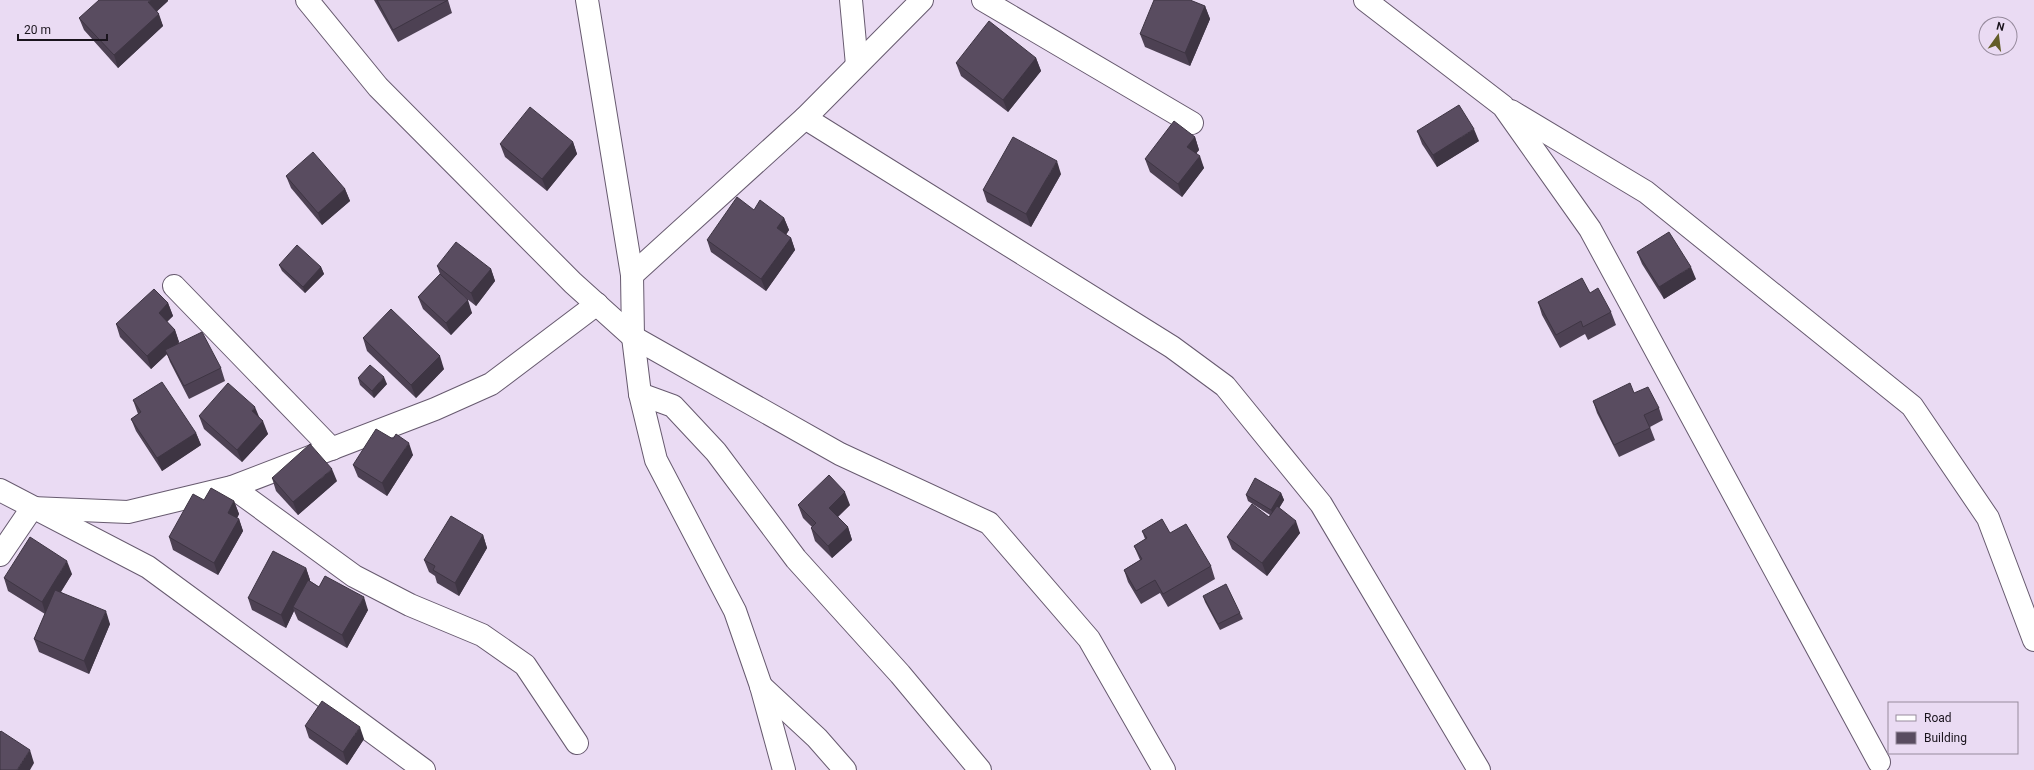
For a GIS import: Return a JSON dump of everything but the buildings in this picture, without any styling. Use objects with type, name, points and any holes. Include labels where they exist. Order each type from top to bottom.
[{"type":"street","points":[[307,0],[378,86],[573,283],[633,337],[840,454],[989,523],[1089,639],[1164,770]]},
{"type":"street","points":[[587,0],[632,275],[633,337],[640,394],[656,460],[735,611],[761,686],[784,770]]},
{"type":"street","points":[[850,0],[857,65]]},
{"type":"street","points":[[632,275],[805,118],[922,0]]},
{"type":"street","points":[[983,0],[1192,123]]},
{"type":"street","points":[[1365,0],[1503,106],[1646,192],[1912,406],[1988,518],[2034,640]]},
{"type":"street","points":[[1503,106],[1590,230],[1879,762]]},
{"type":"street","points":[[805,118],[1172,347],[1225,386],[1321,504],[1479,770]]},
{"type":"street","points":[[174,286],[332,449]]},
{"type":"street","points":[[32,508],[128,512],[232,487],[435,409],[491,384],[597,304]]},
{"type":"street","points":[[640,394],[673,406],[716,452],[796,559],[900,674],[980,770]]},
{"type":"street","points":[[232,487],[354,576],[410,605],[482,635],[525,665],[577,743]]},
{"type":"street","points":[[0,490],[148,567],[424,770]]},
{"type":"street","points":[[0,555],[32,508]]},
{"type":"street","points":[[761,686],[817,738],[845,770]]}]
